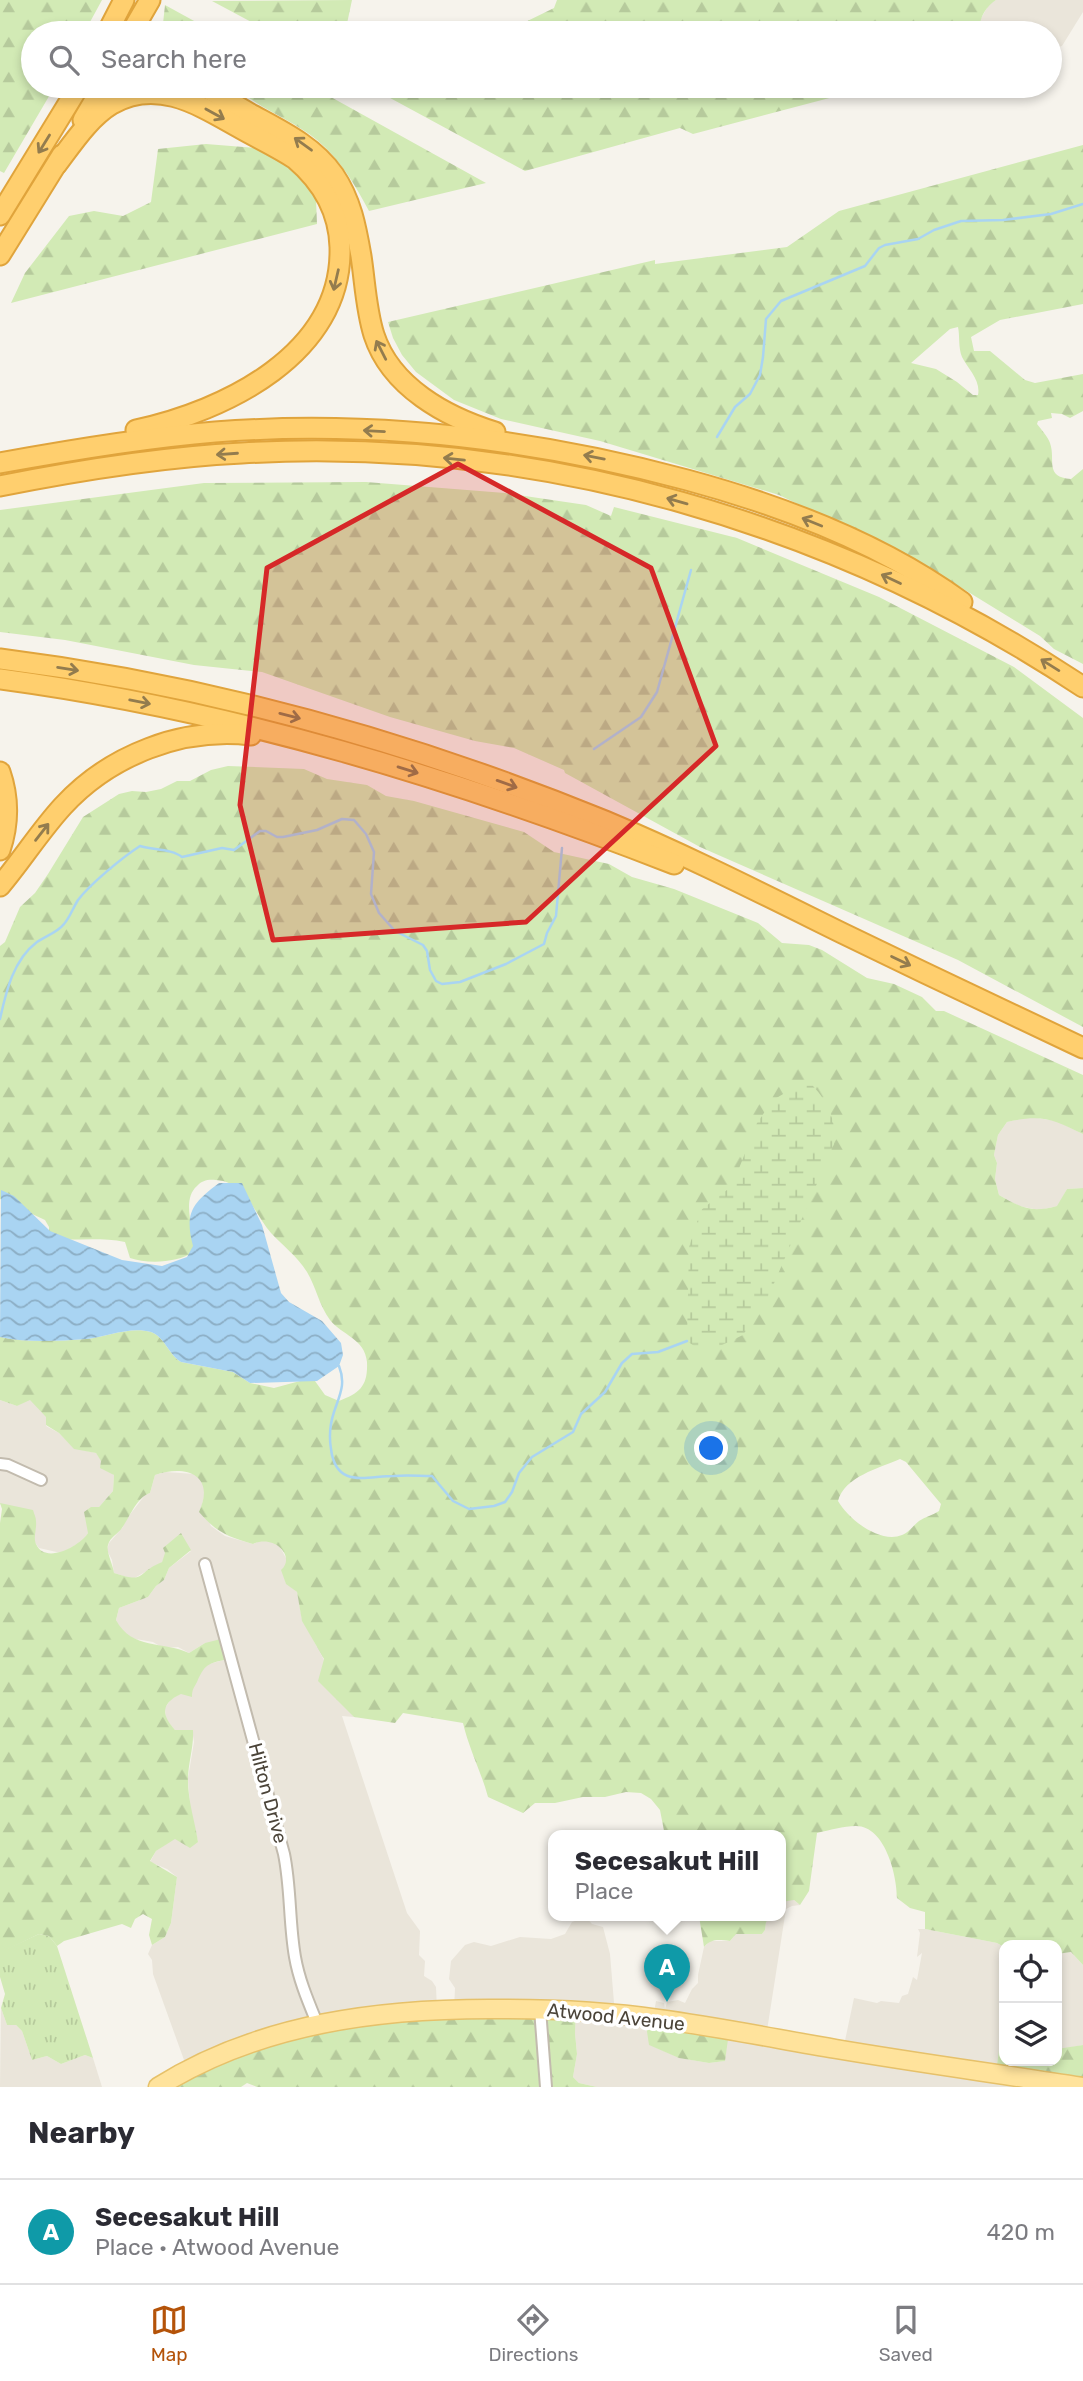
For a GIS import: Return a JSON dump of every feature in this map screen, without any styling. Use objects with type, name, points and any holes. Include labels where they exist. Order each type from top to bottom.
[{"type":"highway","points":[[113,21],[124,0]]},
{"type":"highway","points":[[138,21],[150,0]]},
{"type":"highway","points":[[0,215],[72,98]]},
{"type":"highway","points":[[0,255],[96,98]]},
{"type":"highway","points":[[57,164],[91,121],[118,101],[128,98]]},
{"type":"highway","points":[[0,463],[67,444],[164,423],[241,392],[281,365],[302,344],[326,309],[337,278],[340,253],[338,228],[328,198],[314,177],[288,155],[180,98]]},
{"type":"highway","points":[[224,98],[298,139],[333,173],[347,198],[356,224],[373,334],[396,374],[426,400],[459,419],[494,432],[735,493],[823,527],[897,562],[938,586],[974,610],[1016,645]]},
{"type":"highway","points":[[0,463],[121,442],[216,432],[279,429],[375,430],[564,451]]},
{"type":"highway","points":[[0,486],[117,465],[267,452],[374,453],[471,460],[524,468],[640,491],[764,527],[844,558],[903,584],[1016,645],[1083,687]]},
{"type":"highway","points":[[0,659],[202,695],[338,729],[452,764],[634,834],[723,874],[1083,1048]]},
{"type":"highway","points":[[0,679],[91,692],[220,718],[376,760],[628,847],[840,932]]},
{"type":"highway","points":[[0,886],[54,817],[84,786],[122,760],[165,743],[196,736],[244,734],[376,760]]},
{"type":"highway","points":[[0,772],[8,809],[0,849]]},
{"type":"main road","name":"Atwood Avenue","points":[[158,2087],[201,2062],[271,2036],[317,2023],[419,2010],[540,2009],[657,2018],[1083,2087]]},
{"type":"street","points":[[0,1464],[41,1480]]},
{"type":"street","name":"Hilton Drive","points":[[205,1564],[284,1854],[289,1879],[295,1955],[301,1984],[317,2023]]},
{"type":"street","points":[[540,2009],[546,2087]]},
{"type":"highlighted area","points":[[458,464],[651,568],[716,746],[526,922],[273,940],[240,805],[267,568]]},
{"type":"shaded area","points":[[996,0],[1083,0],[1083,12],[1062,46],[1062,21],[980,21],[989,4]]},
{"type":"shaded area","points":[[1030,1117],[1057,1121],[1083,1134],[1083,1188],[1067,1189],[1058,1206],[1039,1210],[1019,1206],[999,1195],[995,1179],[997,1163],[994,1155],[998,1135],[1007,1122]]},
{"type":"shaded area","points":[[30,1399],[47,1417],[46,1426],[59,1433],[74,1448],[96,1453],[114,1475],[113,1491],[99,1507],[91,1507],[88,1533],[83,1541],[61,1553],[39,1548],[34,1541],[36,1521],[0,1504],[0,1400],[17,1406]]},
{"type":"shaded area","points":[[165,1472],[195,1474],[204,1483],[206,1489],[202,1505],[211,1526],[225,1536],[253,1544],[262,1540],[271,1541],[280,1547],[287,1560],[283,1574],[286,1583],[297,1592],[302,1619],[324,1660],[322,1674],[354,1717],[342,1716],[407,1913],[420,1931],[419,1955],[425,1961],[424,1976],[436,1987],[437,2010],[188,2069],[148,1954],[152,1945],[165,1937],[171,1923],[177,1877],[167,1869],[150,1862],[156,1851],[175,1838],[198,1842],[190,1807],[188,1778],[194,1742],[192,1730],[175,1730],[166,1720],[165,1708],[171,1699],[192,1688],[201,1670],[209,1664],[231,1658],[205,1643],[189,1653],[178,1647],[163,1648],[153,1642],[130,1638],[121,1630],[116,1620],[119,1608],[148,1597],[164,1580],[169,1568],[191,1551],[166,1553],[162,1562],[133,1579],[114,1573],[107,1550],[125,1521],[145,1495],[150,1493],[155,1475]]},
{"type":"shaded area","points":[[786,1900],[794,1900],[800,1905],[786,1909]]},
{"type":"shaded area","points":[[589,1921],[603,1927],[610,1954],[615,2015],[645,2018],[650,2045],[680,2058],[709,2063],[724,2061],[653,2018],[656,2001],[664,2003],[665,2009],[667,2002],[678,2000],[685,2003],[698,1983],[704,1947],[710,1941],[730,1941],[736,1934],[762,1934],[767,1921],[784,1921],[766,2037],[843,2050],[854,1998],[877,2003],[899,2003],[902,1996],[908,1994],[913,1977],[917,1980],[922,1953],[917,1957],[920,1933],[918,1929],[925,1929],[999,1944],[999,2050],[996,2072],[1080,2087],[597,2087],[579,2083],[573,2077],[577,2054],[576,2012],[454,2009],[455,1988],[449,1979],[451,1961],[465,1945],[474,1942],[491,1946],[520,1937],[551,1939],[565,1934],[572,1922]]},
{"type":"shaded area","points":[[1071,1952],[1083,1965],[1083,2045],[1062,2049],[1062,2003],[1062,1953]]},
{"type":"shaded area","points":[[1,2008],[7,2025],[16,2025],[22,2031],[32,2060],[47,2056],[61,2064],[85,2055],[93,2058],[102,2087],[0,2087]]},
{"type":"green space","points":[[0,0],[102,0],[91,21],[21,21],[21,98],[48,98],[4,173],[0,171]]},
{"type":"green space","points":[[352,0],[348,21],[250,21],[212,1]]},
{"type":"green space","points":[[557,0],[996,0],[983,14],[981,21],[527,21],[554,8]]},
{"type":"green space","points":[[165,5],[194,21],[163,21]]},
{"type":"green space","points":[[250,98],[333,98],[486,183],[369,211],[347,173],[326,148],[307,133]]},
{"type":"green space","points":[[390,98],[830,98],[693,134],[680,128],[525,171]]},
{"type":"green space","points":[[206,144],[257,148],[288,165],[306,182],[316,200],[317,224],[11,303],[25,273],[69,216],[94,211],[123,216],[151,202],[158,149]]},
{"type":"green space","points":[[1083,145],[1083,304],[1000,320],[971,337],[974,351],[990,351],[1025,380],[1035,383],[1083,374],[1083,411],[1070,418],[1051,413],[1052,418],[1038,421],[1037,424],[1050,443],[1053,467],[1057,475],[1071,479],[1083,469],[1083,664],[1054,649],[1040,636],[921,563],[779,495],[600,441],[501,419],[454,400],[416,372],[402,355],[388,322],[655,260],[655,264],[787,247],[839,211]],"holes":[[[958,327],[961,353],[976,380],[978,395],[973,395],[936,369],[911,363],[950,329]]]},
{"type":"green space","points":[[366,482],[505,493],[586,505],[611,516],[614,507],[737,538],[879,597],[1014,667],[1083,718],[1083,1027],[958,960],[700,847],[565,773],[564,770],[514,748],[475,741],[390,717],[262,672],[194,665],[65,640],[0,632],[0,510],[204,483]]},
{"type":"green space","points":[[228,766],[304,769],[327,779],[367,785],[386,796],[414,801],[524,832],[554,852],[609,864],[632,877],[674,889],[758,923],[782,943],[809,945],[822,950],[867,978],[894,984],[922,997],[936,1011],[944,1011],[1083,1075],[1083,1134],[1046,1119],[1029,1118],[1007,1122],[998,1135],[994,1155],[999,1195],[1021,1206],[1040,1209],[1057,1206],[1067,1189],[1083,1188],[1083,1965],[1071,1952],[1062,1953],[1062,1940],[999,1940],[999,1944],[925,1929],[925,1912],[910,1908],[897,1898],[895,1877],[887,1853],[875,1834],[866,1828],[851,1826],[817,1833],[809,1891],[800,1905],[794,1900],[786,1901],[786,1830],[664,1830],[660,1810],[651,1799],[641,1793],[626,1792],[605,1797],[535,1803],[523,1813],[488,1797],[463,1723],[403,1713],[395,1723],[354,1717],[318,1681],[324,1659],[302,1621],[297,1592],[286,1584],[281,1570],[285,1565],[285,1553],[275,1544],[253,1544],[217,1529],[199,1512],[204,1489],[201,1481],[187,1472],[177,1471],[155,1475],[150,1493],[137,1503],[108,1545],[114,1573],[137,1577],[162,1562],[165,1553],[163,1548],[181,1533],[191,1550],[169,1568],[164,1580],[148,1597],[119,1608],[116,1620],[123,1630],[139,1640],[189,1653],[205,1643],[225,1638],[231,1658],[206,1667],[193,1689],[192,1697],[181,1694],[170,1701],[165,1710],[167,1719],[175,1730],[193,1730],[188,1788],[198,1842],[190,1848],[175,1839],[156,1851],[150,1861],[177,1877],[171,1923],[165,1937],[152,1945],[149,1935],[152,1919],[143,1914],[135,1919],[131,1928],[122,1924],[64,1941],[57,1946],[49,1936],[39,1934],[0,1953],[0,1503],[33,1510],[36,1520],[36,1544],[40,1550],[54,1553],[70,1548],[88,1533],[84,1512],[91,1507],[99,1507],[113,1491],[114,1475],[100,1468],[101,1461],[96,1453],[74,1449],[59,1433],[46,1425],[46,1417],[30,1400],[17,1406],[0,1400],[0,1337],[32,1341],[65,1340],[143,1330],[156,1334],[181,1362],[233,1372],[250,1383],[274,1388],[300,1381],[315,1381],[325,1395],[339,1401],[361,1388],[366,1377],[367,1362],[362,1348],[330,1320],[303,1266],[271,1233],[235,1186],[208,1180],[197,1186],[192,1192],[189,1208],[193,1252],[187,1256],[162,1261],[130,1258],[125,1242],[49,1239],[49,1227],[45,1220],[0,1199],[0,946],[5,942],[20,907],[35,893],[83,817],[119,794],[161,789],[177,781],[190,781],[211,770]],"holes":[[[900,1459],[906,1462],[941,1504],[939,1511],[919,1521],[904,1534],[893,1537],[866,1528],[849,1515],[838,1501],[847,1486],[863,1474]]]},
{"type":"green space","points":[[807,1080],[829,1109],[834,1126],[834,1144],[769,1295],[743,1335],[722,1345],[697,1348],[687,1341],[689,1247],[701,1210],[732,1186],[757,1123],[773,1100]]},
{"type":"green space","points":[[700,1921],[767,1921],[762,1934],[736,1934],[730,1941],[713,1941],[704,1947]]},
{"type":"green space","points":[[39,1934],[49,1936],[57,1946],[93,2058],[85,2055],[61,2064],[47,2056],[32,2060],[22,2031],[16,2025],[7,2025],[1,2008],[5,1994],[0,1977],[0,1952]]},
{"type":"green space","points":[[576,2012],[577,2054],[573,2077],[579,2083],[597,2087],[257,2087],[247,2083],[241,2087],[160,2087],[317,2023]]},
{"type":"green space","points":[[645,2018],[729,2032],[725,2061],[709,2063],[679,2058],[649,2045]]},
{"type":"green space","points":[[1083,2045],[1083,2087],[996,2072],[999,2050],[999,2066],[1062,2066],[1062,2048]]},
{"type":"water","points":[[219,1183],[242,1183],[262,1225],[281,1293],[289,1302],[322,1321],[341,1343],[343,1355],[339,1366],[317,1381],[250,1383],[233,1372],[181,1362],[156,1334],[143,1330],[65,1340],[32,1341],[0,1337],[1,1190],[14,1196],[50,1231],[122,1260],[162,1266],[187,1257],[193,1246],[190,1216],[193,1209],[203,1196]]},
{"type":"waterway","points":[[717,437],[735,407],[750,394],[760,375],[766,319],[781,301],[865,266],[879,248],[885,245],[918,239],[934,230],[961,221],[1003,220],[1051,214],[1083,204]]},
{"type":"waterway","points":[[594,749],[641,717],[657,692],[691,570]]},
{"type":"waterway","points":[[0,1019],[16,967],[29,949],[61,927],[90,886],[140,846],[168,851],[182,857],[222,848],[234,850],[260,831],[283,837],[317,830],[342,819],[354,820],[366,834],[374,852],[371,894],[379,913],[395,931],[423,945],[427,951],[430,970],[436,981],[442,984],[460,982],[506,964],[544,944],[556,916],[562,848]]},
{"type":"waterway","points":[[339,1366],[342,1384],[330,1435],[334,1462],[339,1470],[354,1478],[432,1476],[453,1501],[469,1509],[505,1502],[519,1473],[532,1457],[573,1432],[581,1414],[605,1392],[622,1363],[632,1354],[658,1352],[687,1341]]},
{"type":"place","name":"Secesakut Hill","points":[[667,2002]]}]
